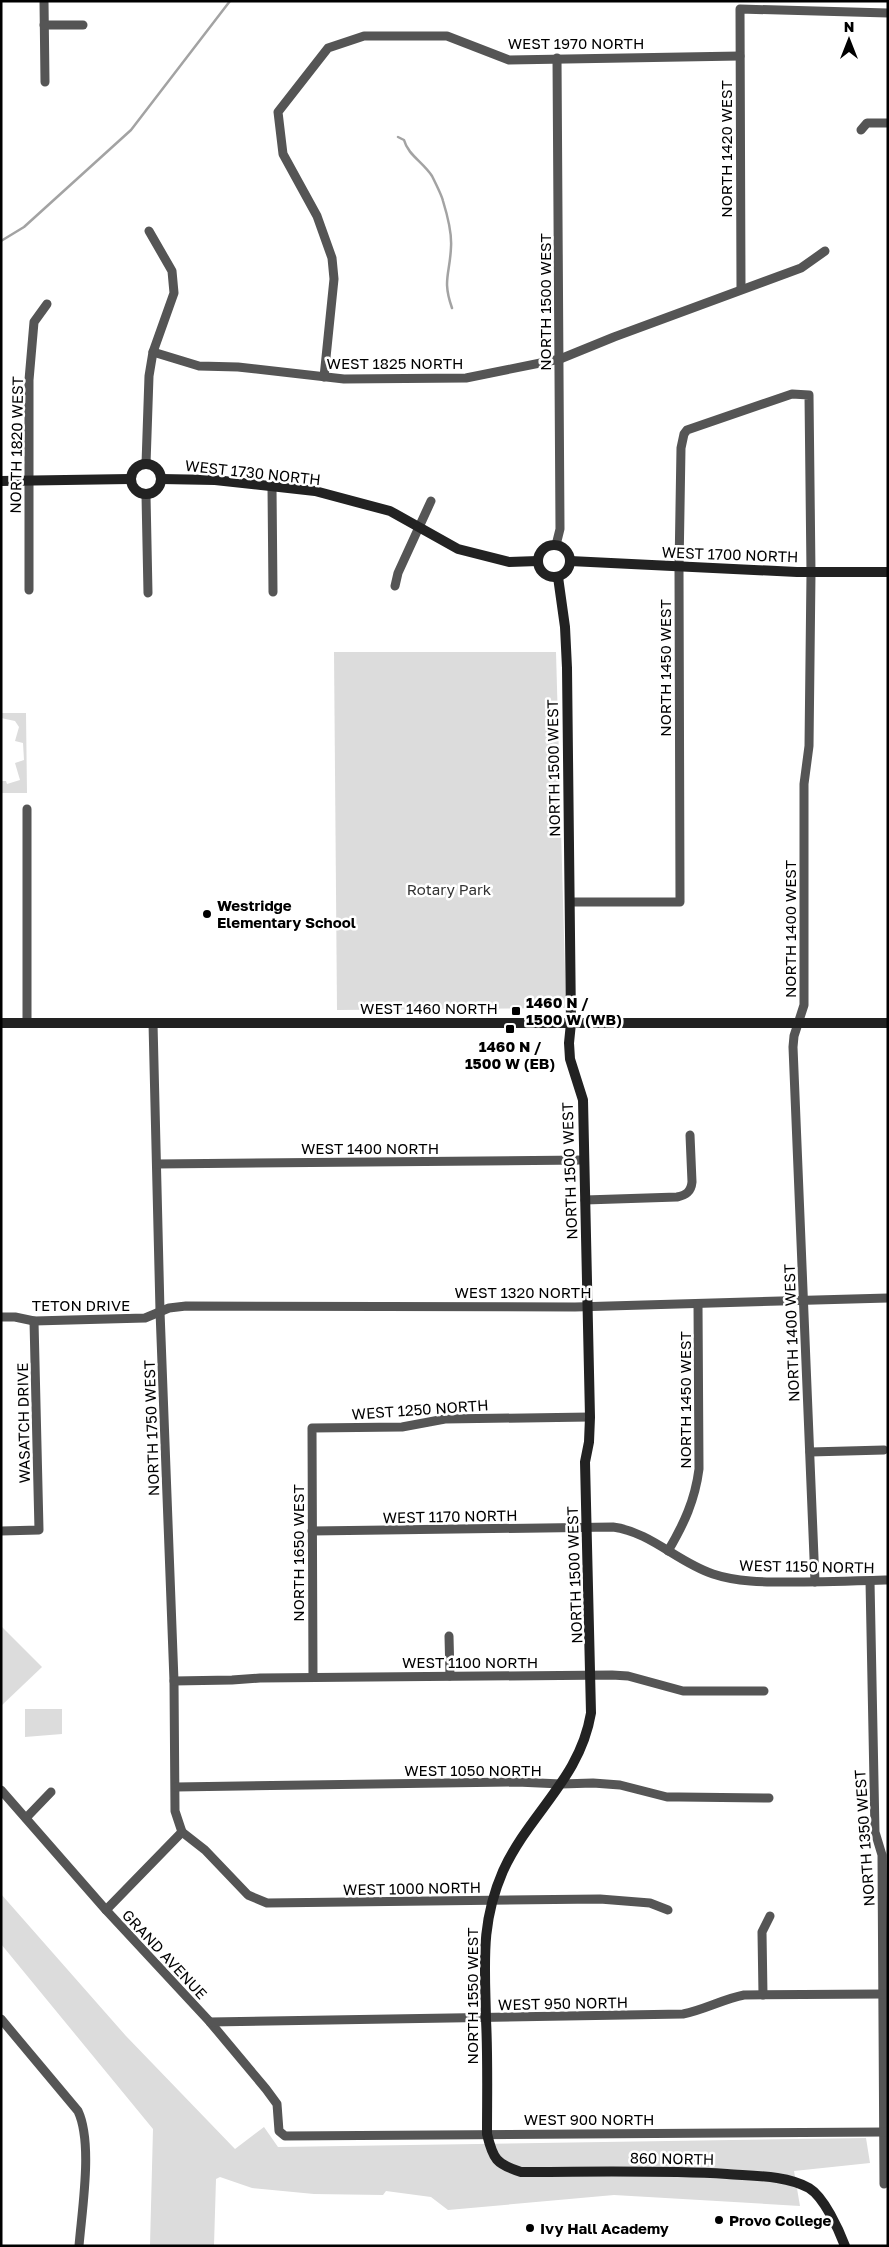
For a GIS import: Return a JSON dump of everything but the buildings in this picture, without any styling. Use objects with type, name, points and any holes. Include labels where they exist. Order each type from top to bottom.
[{"type":"street","points":[[44,1],[45,82]]},
{"type":"street","name":"NORTH 1420 WEST","points":[[741,289],[740,9],[888,13]]},
{"type":"street","points":[[44,25],[83,25]]},
{"type":"street","name":"WEST 1970 NORTH","points":[[324,377],[334,279],[332,258],[317,216],[283,154],[278,112],[328,48],[364,36],[447,36],[509,60],[740,56]]},
{"type":"street","name":"NORTH 1500 WEST","points":[[556,545],[560,528],[558,58]]},
{"type":"street","points":[[861,130],[867,122],[888,122]]},
{"type":"street","points":[[146,464],[149,376],[153,352],[174,293],[172,271],[149,231]]},
{"type":"street","name":"WEST 1825 NORTH","points":[[153,352],[199,366],[238,367],[344,379],[466,378],[560,358],[801,268],[825,251]]},
{"type":"street","name":"NORTH 1820 WEST","points":[[29,590],[29,380],[34,322],[47,304]]},
{"type":"street","name":"NORTH 1400 WEST","points":[[684,434],[687,430],[792,394],[809,395],[811,573],[809,746],[804,784],[804,1006],[800,1023],[794,1036],[793,1047],[815,1582]]},
{"type":"street","name":"NORTH 1450 WEST","points":[[570,902],[680,902],[679,568],[681,448],[684,434]]},
{"type":"street","points":[[146,464],[157,468],[161,479],[156,490],[146,495],[135,490],[130,479],[135,468],[146,464]]},
{"type":"street","points":[[1,481],[130,479]]},
{"type":"street","name":"WEST 1730 NORTH","points":[[161,479],[216,480],[315,491],[390,511],[458,548],[509,562],[538,561]]},
{"type":"street","points":[[272,486],[272,592]]},
{"type":"street","points":[[146,495],[148,593]]},
{"type":"street","points":[[395,586],[398,574],[430,501]]},
{"type":"street","points":[[551,545],[556,545],[566,550],[570,561],[567,571],[558,577],[546,576],[542,572],[538,561],[541,551],[551,545]]},
{"type":"street","name":"WEST 1700 NORTH","points":[[570,561],[679,568],[811,573],[888,572]]},
{"type":"street","name":"NORTH 1500 WEST","points":[[558,577],[565,626],[567,668],[571,1023],[569,1042],[570,1060],[583,1100],[590,1417],[589,1442],[585,1462],[591,1675]]},
{"type":"street","points":[[27,809],[27,1023]]},
{"type":"street","name":"WEST 1460 NORTH","points":[[1,1023],[888,1023]]},
{"type":"street","name":"NORTH 1750 WEST","points":[[153,1023],[160,1311],[174,1681],[176,1811],[182,1832]]},
{"type":"street","points":[[585,1200],[677,1197],[686,1194],[691,1188],[692,1182],[690,1135]]},
{"type":"street","name":"WEST 1400 NORTH","points":[[157,1164],[584,1160]]},
{"type":"street","name":"WEST 1320 NORTH","points":[[160,1311],[186,1306],[587,1306],[888,1298]]},
{"type":"street","name":"NORTH 1450 WEST","points":[[668,1551],[687,1517],[696,1488],[699,1469],[698,1304]]},
{"type":"street","name":"TETON DRIVE","points":[[1,1317],[15,1317],[34,1321],[145,1318],[160,1311]]},
{"type":"street","name":"WASATCH DRIVE","points":[[1,1530],[39,1530],[34,1321]]},
{"type":"street","name":"WEST 1250 NORTH","points":[[312,1428],[402,1427],[445,1419],[590,1417]]},
{"type":"street","name":"NORTH 1650 WEST","points":[[312,1428],[313,1677]]},
{"type":"street","points":[[810,1452],[884,1450]]},
{"type":"street","name":"WEST 1150 NORTH","points":[[588,1528],[626,1529],[694,1567],[727,1578],[754,1582],[888,1580]]},
{"type":"street","name":"WEST 1170 NORTH","points":[[312,1531],[588,1528]]},
{"type":"street","name":"NORTH 1350 WEST","points":[[870,1581],[875,1832],[885,1855],[883,1994],[884,2184]]},
{"type":"street","points":[[449,1636],[450,1676]]},
{"type":"street","name":"WEST 1100 NORTH","points":[[174,1681],[313,1677],[591,1675],[628,1676],[683,1691],[764,1692]]},
{"type":"street","name":"NORTH 1550 WEST","points":[[487,2134],[484,1950],[487,1919],[492,1900],[504,1871],[520,1840],[577,1760],[589,1728],[591,1675]]},
{"type":"street","name":"WEST 1050 NORTH","points":[[176,1787],[517,1782],[620,1785],[673,1797],[769,1798]]},
{"type":"street","name":"GRAND AVENUE","points":[[1,1790],[106,1910],[210,2022],[277,2104],[279,2131],[285,2136],[295,2136]]},
{"type":"street","points":[[26,1818],[51,1792]]},
{"type":"street","points":[[106,1910],[182,1832]]},
{"type":"street","name":"WEST 1000 NORTH","points":[[182,1832],[205,1850],[248,1895],[267,1903],[610,1900],[650,1903],[668,1910]]},
{"type":"street","points":[[763,1995],[762,1932],[770,1916]]},
{"type":"street","name":"WEST 950 NORTH","points":[[210,2022],[682,2014],[697,2011],[728,1998],[744,1995],[883,1994]]},
{"type":"street","points":[[1,2019],[78,2111],[83,2121],[86,2144],[79,2246]]},
{"type":"street","name":"WEST 900 NORTH","points":[[295,2136],[884,2132]]},
{"type":"street","name":"860 NORTH","points":[[487,2134],[492,2154],[503,2166],[522,2172],[700,2172],[778,2178],[796,2183],[810,2189],[821,2201],[846,2246]]},
{"type":"green space","name":"Rotary Park","points":[[334,652],[556,652],[566,1008],[337,1010]]},
{"type":"green space","points":[[1,713],[26,713],[27,793],[1,793],[1,781],[6,781],[7,784],[20,780],[15,763],[24,760],[23,743],[15,741],[19,727],[15,721],[1,718]]},
{"type":"green space","points":[[1,1626],[42,1667],[1,1706]]},
{"type":"green space","points":[[25,1709],[62,1709],[62,1734],[25,1737]]},
{"type":"green space","points":[[1,1894],[126,2036],[235,2149],[264,2127],[278,2147],[866,2138],[870,2163],[794,2171],[800,2206],[614,2195],[448,2210],[431,2197],[386,2191],[383,2195],[314,2194],[252,2188],[220,2177],[216,2179],[214,2245],[150,2245],[153,2129],[1,1944]]},
{"type":"waterway","points":[[1,241],[24,227],[131,130],[230,1]]},
{"type":"waterway","points":[[398,137],[404,140],[412,154],[432,176],[442,199],[451,236],[447,290],[452,308]]},
{"type":"place","name":"Westridge Elementary School","points":[[207,914]]},
{"type":"place","name":"1460 N / 1500 W (WB)","points":[[516,1011]]},
{"type":"place","name":"1460 N / 1500 W (EB)","points":[[510,1029]]},
{"type":"place","name":"Provo College","points":[[719,2220]]},
{"type":"place","name":"Ivy Hall Academy","points":[[530,2228]]}]
